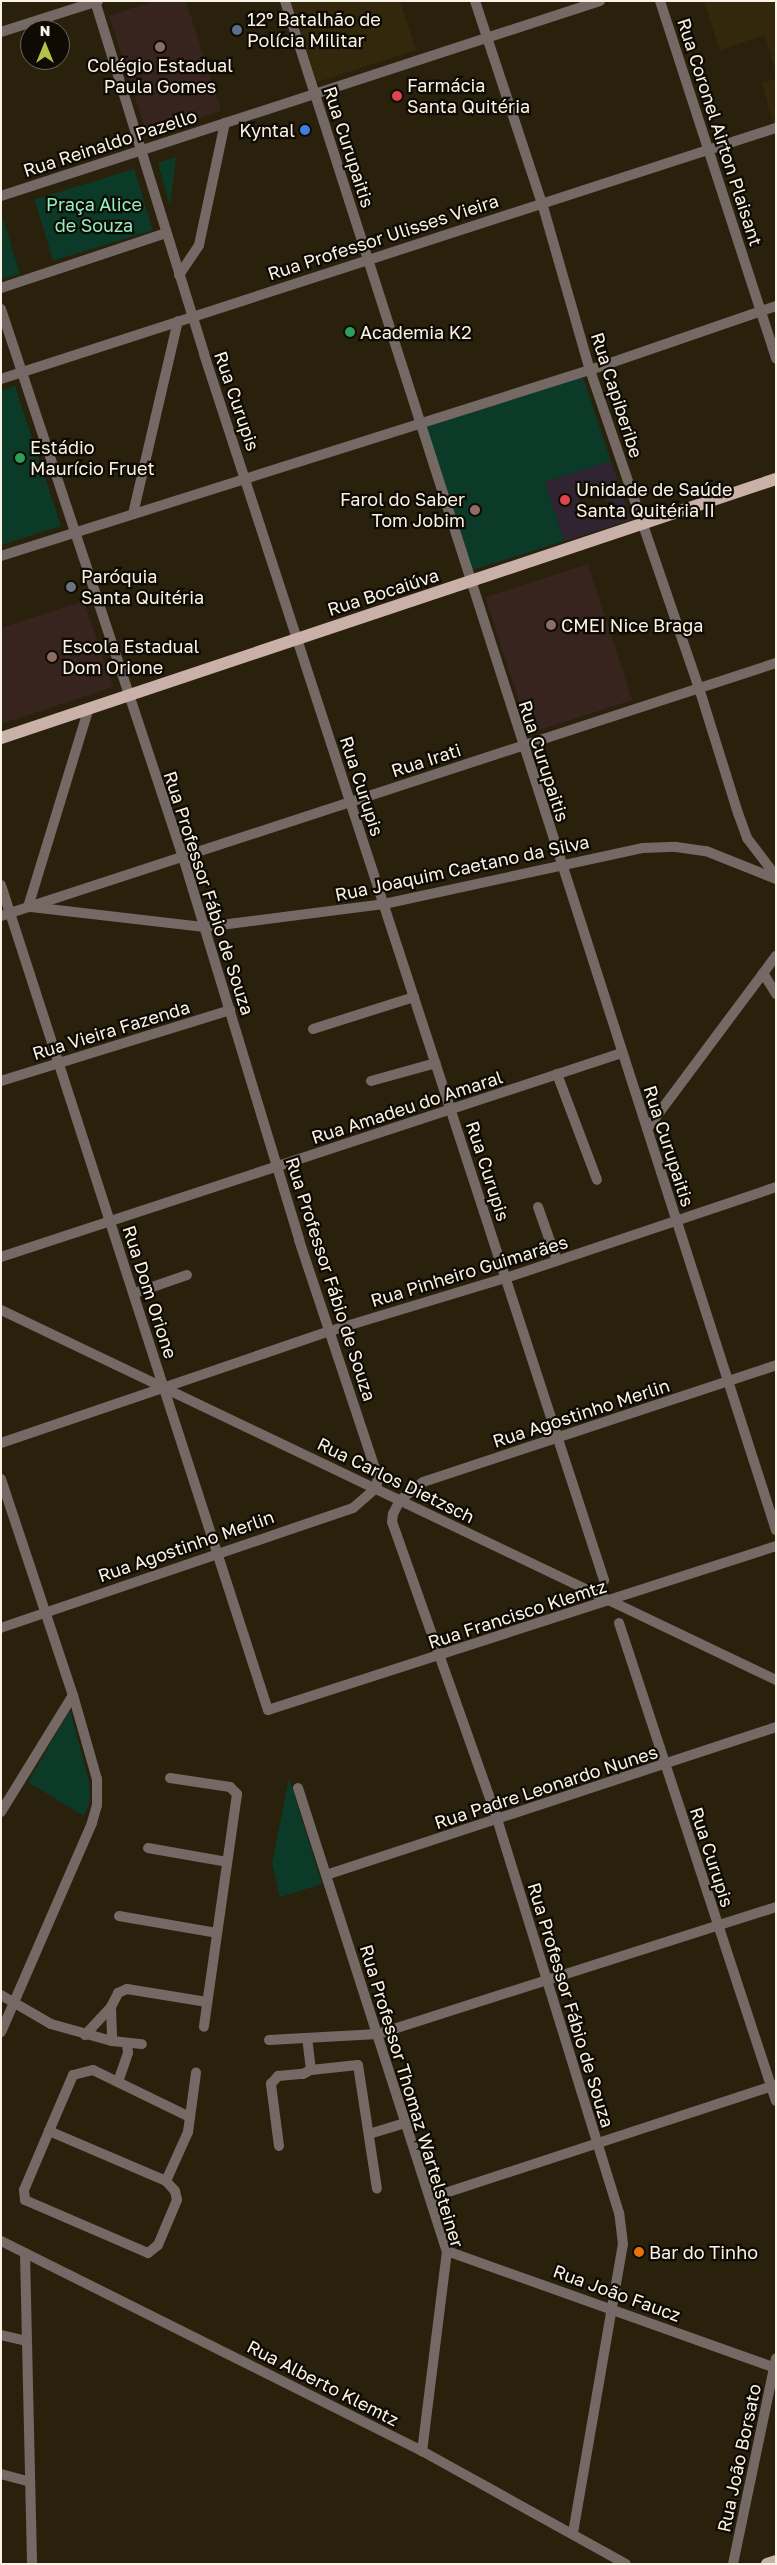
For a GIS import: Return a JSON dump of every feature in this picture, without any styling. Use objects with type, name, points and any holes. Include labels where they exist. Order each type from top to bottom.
[{"type":"main road","name":"Rua Bocaiúva","points":[[1,738],[776,479]]},
{"type":"main road","points":[[767,2564],[776,2561]]},
{"type":"street","name":"Rua Curupaitis","points":[[285,1],[472,581],[522,746],[776,1530]]},
{"type":"street","name":"Rua Capiberibe","points":[[475,1],[542,203],[590,370],[699,688],[747,838],[776,878]]},
{"type":"street","name":"Rua Reinaldo Pazello","points":[[1,196],[600,1]]},
{"type":"street","name":"Rua Coronel Airton Plaisant","points":[[660,1],[776,359]]},
{"type":"street","points":[[1,32],[96,2]]},
{"type":"street","name":"Rua Curupis","points":[[96,2],[192,317],[247,479],[297,639],[604,1580]]},
{"type":"street","points":[[179,275],[200,245],[225,123]]},
{"type":"street","name":"Rua Professor Ulisses Vieira","points":[[1,379],[708,148],[776,128]]},
{"type":"street","points":[[1,288],[166,233]]},
{"type":"street","points":[[1,556],[590,370],[776,306]]},
{"type":"street","name":"Rua Professor Fábio de Souza","points":[[1,310],[76,532],[127,696],[183,857],[277,1166],[376,1465],[376,1488]]},
{"type":"street","points":[[133,514],[178,321]]},
{"type":"street","name":"Rua Irati","points":[[6,914],[776,664]]},
{"type":"street","points":[[28,907],[89,708]]},
{"type":"street","name":"Rua Joaquim Caetano da Silva","points":[[4,901],[28,907],[205,927],[384,904],[560,864],[642,848],[676,847],[706,851],[776,878]]},
{"type":"street","name":"Rua Dom Orione","points":[[1,885],[6,914],[59,1063],[135,1293],[163,1386],[268,1710]]},
{"type":"street","points":[[646,1129],[776,956]]},
{"type":"street","points":[[762,974],[776,994]]},
{"type":"street","points":[[313,1029],[414,997]]},
{"type":"street","name":"Rua Vieira Fazenda","points":[[1,1081],[230,1010]]},
{"type":"street","name":"Rua Amadeu do Amaral","points":[[1,1257],[622,1052]]},
{"type":"street","points":[[371,1080],[436,1063]]},
{"type":"street","points":[[557,1074],[597,1180]]},
{"type":"street","name":"Rua Pinheiro Guimarães","points":[[1,1443],[330,1330],[506,1278],[776,1187]]},
{"type":"street","points":[[538,1207],[557,1261]]},
{"type":"street","points":[[135,1293],[187,1275]]},
{"type":"street","name":"Rua Carlos Dietzsch","points":[[1,1310],[776,1680]]},
{"type":"street","name":"Rua Agostinho Merlin","points":[[400,1500],[423,1482],[776,1365]]},
{"type":"street","points":[[1,1479],[73,1695],[96,1779],[97,1805],[92,1823],[1,2032]]},
{"type":"street","name":"Rua Agostinho Merlin","points":[[1,1628],[45,1611],[353,1508],[376,1488]]},
{"type":"street","name":"Rua Professor Fábio de Souza","points":[[400,1500],[392,1522],[442,1656],[498,1821],[619,2213],[623,2244],[573,2534]]},
{"type":"street","name":"Rua Francisco Klemtz","points":[[268,1710],[442,1656],[776,1546]]},
{"type":"street","name":"Rua Curupis","points":[[618,1623],[717,1926],[773,2086],[776,2101]]},
{"type":"street","points":[[1,1812],[73,1695]]},
{"type":"street","name":"Rua Padre Leonardo Nunes","points":[[326,1875],[498,1821],[776,1728]]},
{"type":"street","points":[[170,1778],[230,1787],[237,1794],[204,2026]]},
{"type":"street","name":"Rua Professor Thomaz Wartelsteiner","points":[[298,1788],[447,2251],[422,2451]]},
{"type":"street","points":[[148,1848],[227,1862]]},
{"type":"street","points":[[269,2040],[378,2034],[776,1907]]},
{"type":"street","points":[[119,1916],[217,1933]]},
{"type":"street","points":[[85,2035],[111,2007],[118,1994],[127,1989],[207,2002]]},
{"type":"street","points":[[1,1995],[51,2024],[112,2041],[142,2044]]},
{"type":"street","points":[[111,2007],[112,2041]]},
{"type":"street","points":[[307,2038],[311,2070]]},
{"type":"street","points":[[118,2082],[128,2053],[126,2043]]},
{"type":"street","points":[[279,2146],[271,2084],[278,2076],[358,2065],[377,2189]]},
{"type":"street","points":[[49,2131],[166,2182],[175,2191],[176,2200],[158,2245],[148,2253],[25,2200],[24,2190],[49,2131],[73,2075],[93,2070],[190,2117]]},
{"type":"street","points":[[166,2182],[185,2143],[196,2073]]},
{"type":"street","points":[[430,2198],[773,2086]]},
{"type":"street","points":[[369,2134],[406,2124]]},
{"type":"street","name":"Rua Alberto Klemtz","points":[[1,2240],[422,2451],[626,2564]]},
{"type":"street","name":"Rua João Faucz","points":[[447,2251],[775,2364]]},
{"type":"street","points":[[25,2253],[28,2480],[32,2564]]},
{"type":"street","points":[[1,2335],[26,2341]]},
{"type":"street","name":"Rua João Borsato","points":[[733,2564],[775,2364]]},
{"type":"street","points":[[1,2474],[28,2480]]},
{"type":"shaded area","name":"Colégio Estadual Paula Gomes","points":[[154,1],[186,1],[221,111],[147,135],[109,16]]},
{"type":"shaded area","points":[[291,1],[400,1],[416,50],[317,82]]},
{"type":"shaded area","points":[[704,1],[776,1],[776,73],[765,35],[720,50]]},
{"type":"shaded area","points":[[776,79],[776,125],[774,126],[762,83]]},
{"type":"shaded area","name":"Unidade de Saúde Santa Quitéria II","points":[[611,461],[631,520],[564,541],[545,482]],"holes":[[[589,482],[594,498],[605,494],[607,500],[604,503],[612,500],[616,511],[603,513],[603,516],[598,518],[596,513],[581,521],[578,511],[584,509],[574,487]]]},
{"type":"shaded area","name":"CMEI Nice Braga","points":[[588,564],[632,700],[529,733],[485,597]]},
{"type":"shaded area","name":"Escola Estadual Dom Orione","points":[[84,601],[113,687],[1,724],[1,628]]},
{"type":"green space","points":[[176,157],[170,206],[158,163]]},
{"type":"green space","name":"Praça Alice de Souza","points":[[134,169],[153,230],[53,261],[35,199]]},
{"type":"green space","points":[[1,213],[20,274],[5,278],[1,278]]},
{"type":"green space","points":[[583,377],[611,461],[545,482],[564,541],[472,570],[426,427]]},
{"type":"green space","name":"Estádio Maurício Fruet","points":[[15,386],[61,526],[1,545],[1,391]]},
{"type":"green space","points":[[70,1710],[89,1782],[90,1801],[84,1816],[28,1782]]},
{"type":"green space","points":[[289,1778],[322,1884],[280,1897],[272,1863]]},
{"type":"place","name":"12º Batalhão de Polícia Militar","points":[[237,30]]},
{"type":"place","name":"Colégio Estadual Paula Gomes","points":[[160,47]]},
{"type":"place","name":"Farmácia Santa Quitéria","points":[[397,96]]},
{"type":"place","name":"Kyntal","points":[[305,130]]},
{"type":"place","name":"Academia K2","points":[[350,332]]},
{"type":"place","name":"Estádio Maurício Fruet","points":[[20,458]]},
{"type":"place","name":"Unidade de Saúde Santa Quitéria II","points":[[565,500]]},
{"type":"place","name":"Farol do Saber Tom Jobim","points":[[475,510]]},
{"type":"place","name":"Paróquia Santa Quitéria","points":[[71,587]]},
{"type":"place","name":"CMEI Nice Braga","points":[[551,625]]},
{"type":"place","name":"Escola Estadual Dom Orione","points":[[52,657]]},
{"type":"place","name":"Bar do Tinho","points":[[639,2252]]}]
